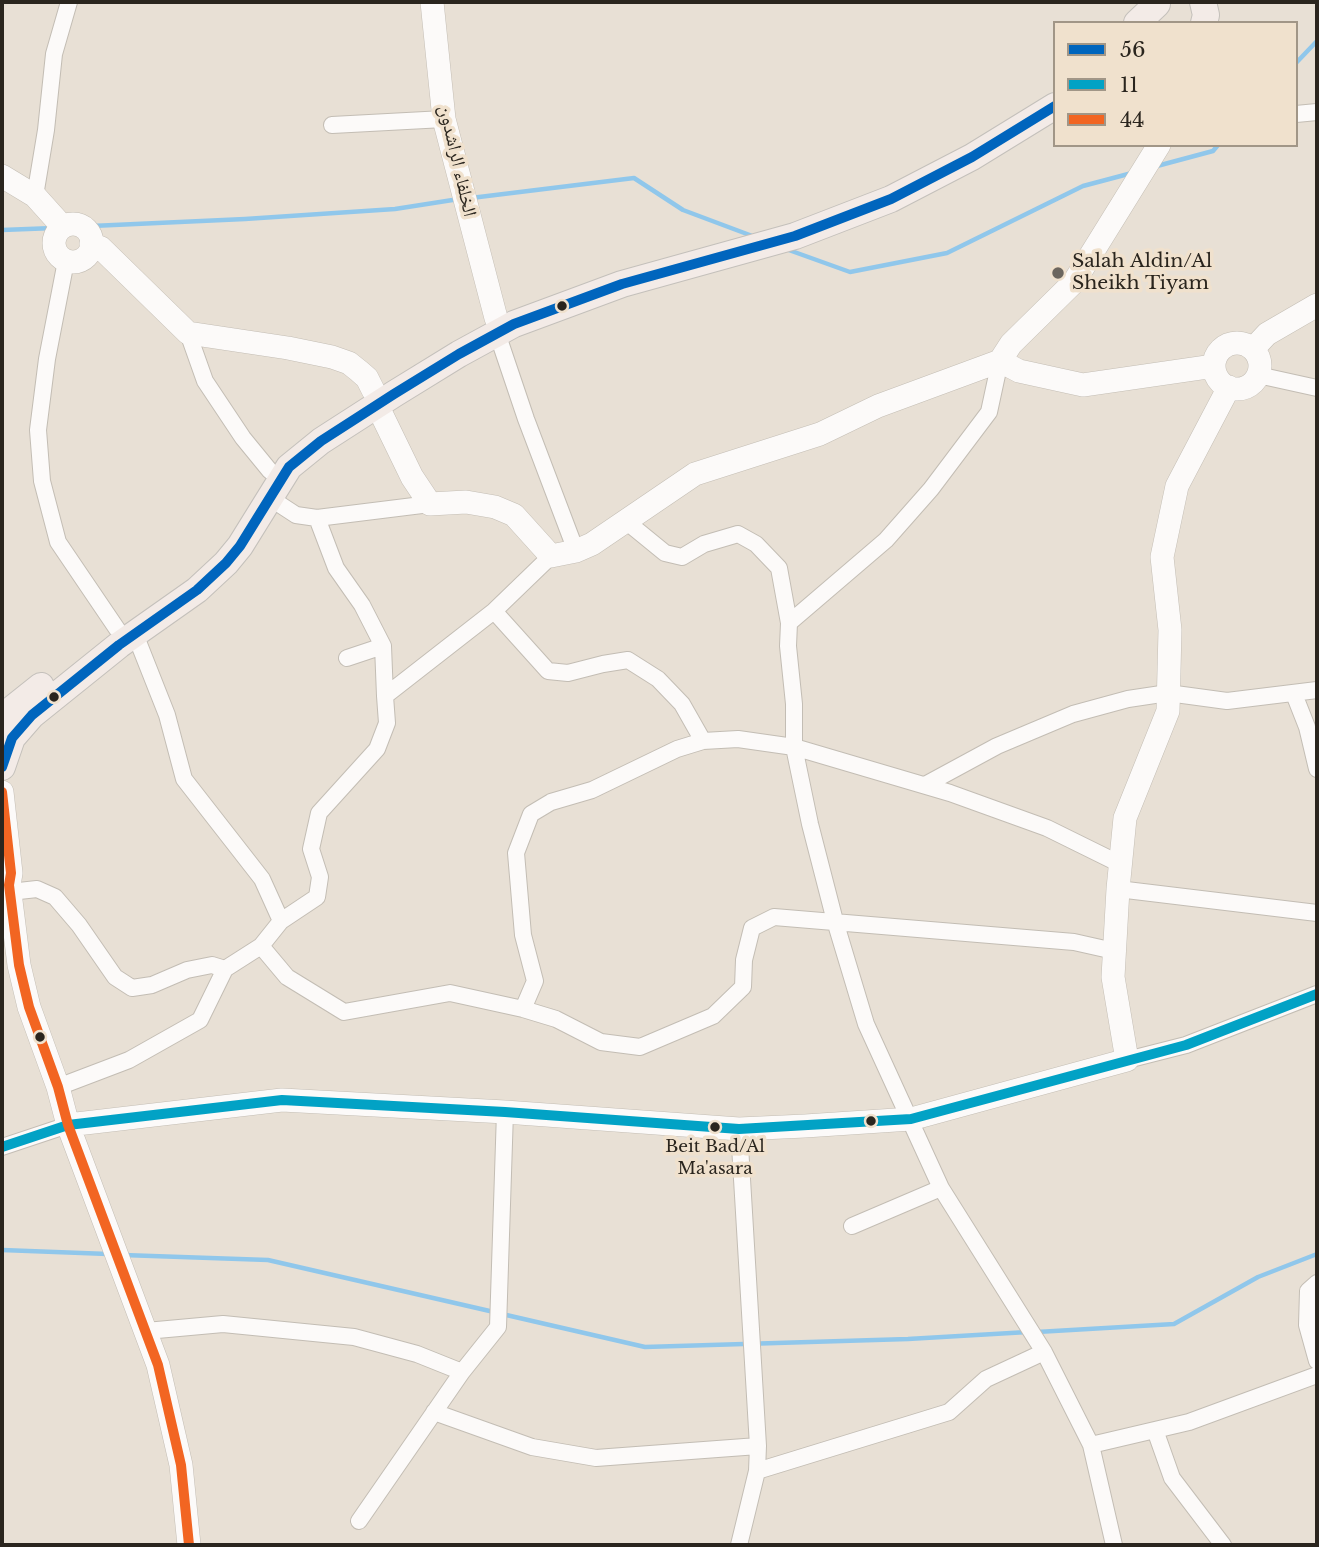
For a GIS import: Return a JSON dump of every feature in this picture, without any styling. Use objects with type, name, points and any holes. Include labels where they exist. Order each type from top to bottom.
[{"type":"main road","points":[[1141,21],[1157,9]]},
{"type":"main road","points":[[3,762],[12,738],[32,715],[201,567],[231,533],[270,471],[293,444],[594,275],[773,228],[828,209],[950,152],[1053,86]]},
{"type":"main road","points":[[498,327],[601,291],[784,239],[859,212],[941,174],[1053,107]]},
{"type":"main road","points":[[2,716],[126,631],[212,578],[240,546],[282,476],[301,456],[375,397]]},
{"type":"street","points":[[35,196],[46,130],[54,54],[69,2]]},
{"type":"street","name":"الخلفاء الراشدون","points":[[432,2],[444,119],[498,327]]},
{"type":"street","points":[[1298,114],[1317,111]]},
{"type":"street","points":[[332,125],[444,119]]},
{"type":"street","points":[[789,623],[886,540],[931,489],[989,412],[1000,361],[1011,344],[1074,282],[1158,147]]},
{"type":"street","points":[[2,176],[35,196],[62,226]]},
{"type":"street","points":[[75,223],[90,234],[92,244],[85,258],[73,262],[61,258],[54,248],[55,236],[62,226],[75,223]]},
{"type":"street","points":[[92,244],[101,248],[188,333],[205,381],[243,438],[270,471]]},
{"type":"street","points":[[66,261],[47,359],[38,430],[41,481],[58,542],[126,631],[167,715],[184,779],[262,878],[281,921]]},
{"type":"street","points":[[1253,349],[1267,334],[1317,305]]},
{"type":"street","points":[[498,327],[526,419],[576,551]]},
{"type":"street","points":[[188,333],[288,348],[349,363],[367,378],[412,477],[430,504]]},
{"type":"street","points":[[1231,343],[1246,344],[1253,349],[1260,362],[1258,375],[1246,387],[1229,387],[1219,380],[1214,366],[1218,352],[1231,343]]},
{"type":"street","points":[[1000,361],[1018,372],[1083,385],[1214,366]]},
{"type":"street","points":[[385,696],[494,611],[551,556],[593,544],[695,474],[820,434],[878,406],[1000,361]]},
{"type":"street","points":[[1258,375],[1317,388]]},
{"type":"street","points":[[1127,1060],[1113,977],[1118,888],[1125,818],[1168,711],[1170,630],[1162,557],[1177,486],[1229,387]]},
{"type":"street","points":[[270,498],[296,514],[317,518],[430,504],[466,502],[495,507],[514,516],[551,556]]},
{"type":"street","points":[[58,1087],[129,1060],[200,1020],[225,969],[261,946],[281,921],[317,897],[320,877],[311,849],[319,813],[377,749],[387,723],[383,646],[362,605],[337,568],[317,518]]},
{"type":"street","points":[[627,522],[665,553],[682,557],[704,544],[738,534],[756,544],[779,568],[789,623],[794,747],[810,824],[866,1024],[941,1188],[1044,1352],[1091,1445],[1114,1545]]},
{"type":"street","points":[[494,611],[548,670],[568,673],[628,660],[657,679],[681,704],[703,741]]},
{"type":"street","points":[[347,659],[383,646]]},
{"type":"street","points":[[925,785],[997,746],[1073,714],[1128,699],[1168,693],[1227,701],[1317,690]]},
{"type":"street","points":[[1294,694],[1307,727],[1317,769]]},
{"type":"street","points":[[523,1009],[536,981],[523,936],[516,853],[531,814],[551,802],[613,781],[677,748],[703,741],[738,738],[794,747],[925,785],[1047,828],[1120,864]]},
{"type":"street","points":[[2,792],[11,873],[7,884],[19,965],[29,1007],[58,1087],[68,1125],[158,1365],[181,1465],[189,1545]]},
{"type":"street","points":[[7,884],[37,889],[54,897],[79,925],[115,977],[132,988],[152,985],[187,970],[212,965],[225,969]]},
{"type":"street","points":[[1118,888],[1317,913]]},
{"type":"street","points":[[261,946],[287,977],[344,1013],[450,993],[556,1019],[601,1042],[640,1047],[713,1016],[743,987],[744,960],[752,928],[774,917],[1074,942],[1114,951]]},
{"type":"street","points":[[2,1147],[68,1125],[282,1100],[505,1112],[739,1129],[911,1119],[1186,1045],[1317,995]]},
{"type":"street","points":[[359,1521],[434,1412],[498,1327],[505,1112]]},
{"type":"street","points":[[739,1129],[758,1446],[757,1471],[739,1545]]},
{"type":"street","points":[[852,1226],[941,1188]]},
{"type":"street","points":[[1317,1283],[1308,1291],[1307,1325],[1317,1361]]},
{"type":"street","points":[[146,1331],[223,1324],[354,1337],[417,1354],[462,1373]]},
{"type":"street","points":[[757,1471],[949,1412],[986,1379],[1044,1352]]},
{"type":"street","points":[[1091,1445],[1189,1422],[1317,1375]]},
{"type":"street","points":[[434,1412],[532,1447],[596,1458],[758,1446]]},
{"type":"street","points":[[1155,1430],[1172,1478],[1223,1545]]},
{"type":"waterway","points":[[1298,61],[1317,41]]},
{"type":"waterway","points":[[1157,166],[1213,151],[1216,147]]},
{"type":"waterway","points":[[786,249],[850,272],[947,253],[1083,186],[1132,173]]},
{"type":"waterway","points":[[471,198],[634,178],[683,210],[755,237]]},
{"type":"waterway","points":[[70,227],[395,209],[459,199]]},
{"type":"waterway","points":[[2,230],[54,228]]},
{"type":"waterway","points":[[2,1250],[108,1254]]},
{"type":"waterway","points":[[1037,1332],[1174,1324],[1258,1277],[1317,1254]]},
{"type":"waterway","points":[[123,1255],[268,1260],[494,1312]]},
{"type":"waterway","points":[[502,1314],[645,1347],[908,1339],[1028,1332]]},
{"type":"transit line","name":"56","points":[[2,767],[12,738],[32,715],[119,645],[197,590],[226,563],[240,546],[289,467],[321,441],[394,394],[514,324],[622,284],[795,236],[891,199],[972,157],[1053,107]]},
{"type":"transit line","name":"44","points":[[2,792],[11,873],[9,885],[19,965],[29,1007],[58,1087],[68,1125],[158,1365],[181,1465],[189,1545]]},
{"type":"transit line","name":"11","points":[[2,1147],[68,1125],[282,1100],[505,1112],[739,1129],[911,1119],[1186,1045],[1317,994]]},
{"type":"place","name":"Salah Aldin/Al Sheikh Tiyam","points":[[1058,273]]},
{"type":"place","name":"Beit Bad/Al Ma'asara","points":[[715,1127]]}]
